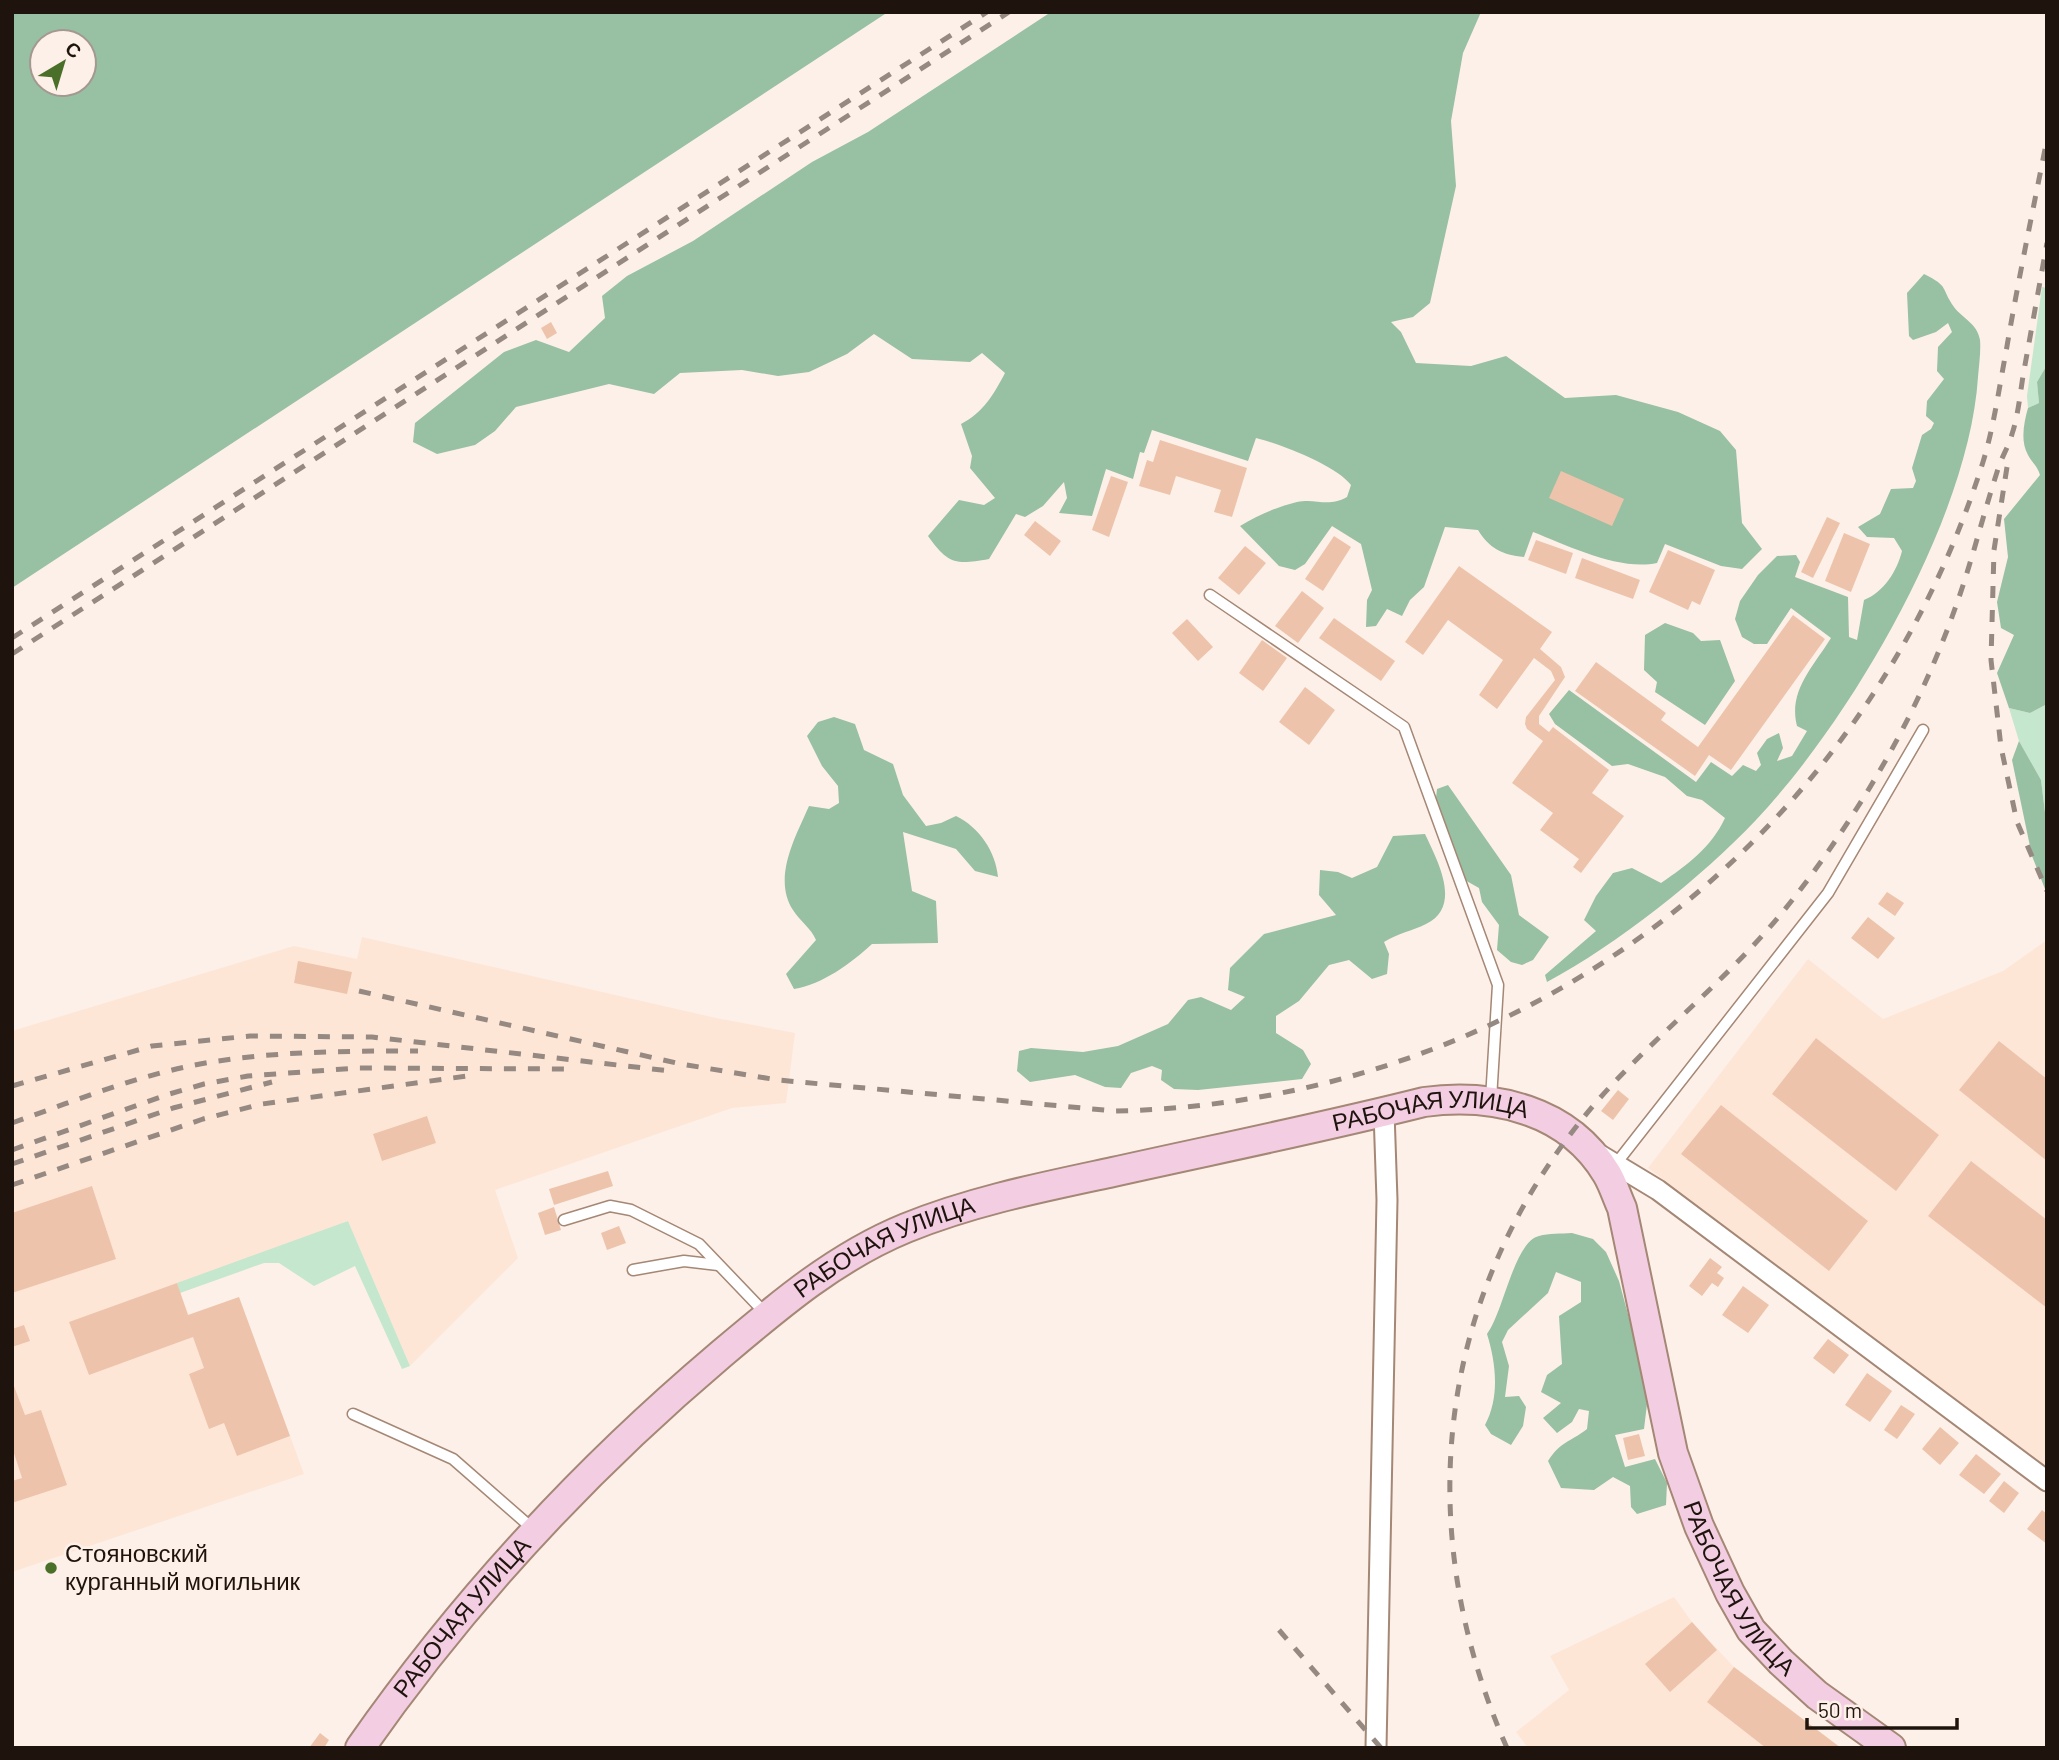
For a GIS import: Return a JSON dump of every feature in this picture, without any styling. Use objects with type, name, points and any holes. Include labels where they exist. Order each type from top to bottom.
[{"type":"street","name":"РАБОЧАЯ УЛИЦА","points":[[360,1748],[466,1607],[534,1530],[617,1446],[767,1316],[813,1280],[858,1252],[906,1228],[1038,1188],[1460,1097],[1491,1099],[1517,1105],[1542,1117],[1658,1190],[2047,1481]]},
{"type":"street","points":[[1376,1748],[1387,1200],[1384,1112]]},
{"type":"street","name":"РАБОЧАЯ УЛИЦА","points":[[1584,1144],[1607,1174],[1622,1208],[1673,1453],[1699,1526],[1730,1593],[1751,1630],[1781,1662],[1818,1695],[1891,1748]]},
{"type":"lane","points":[[1210,595],[1404,727],[1498,985],[1491,1099]]},
{"type":"lane","points":[[1615,1165],[1828,893],[1923,730]]},
{"type":"lane","points":[[564,1220],[610,1206],[631,1210],[699,1244],[767,1316]]},
{"type":"lane","points":[[633,1270],[684,1261],[719,1265]]},
{"type":"lane","points":[[354,1414],[453,1459],[534,1530]]},
{"type":"shaded area","points":[[362,937],[716,1018],[795,1033],[786,1103],[732,1108],[495,1190],[518,1258],[410,1366],[348,1221],[180,1293],[189,1315],[239,1297],[304,1474],[12,1572],[12,1031],[294,946],[357,959]]},
{"type":"shaded area","points":[[2047,940],[2047,1467],[1648,1168],[1808,959],[1883,1019],[2003,971]]},
{"type":"shaded area","points":[[1674,1597],[1692,1622],[1734,1667],[1841,1748],[1528,1748],[1516,1732],[1569,1690],[1550,1656]]},
{"type":"green space","points":[[12,12],[888,12],[12,588]]},
{"type":"green space","points":[[1051,12],[1481,12],[1463,53],[1451,121],[1456,186],[1430,303],[1413,317],[1391,322],[1401,332],[1416,363],[1471,366],[1506,356],[1565,398],[1616,395],[1678,412],[1720,431],[1736,450],[1742,523],[1762,549],[1742,569],[1721,566],[1665,544],[1657,563],[1627,564],[1594,556],[1533,532],[1524,557],[1497,550],[1478,530],[1445,527],[1424,587],[1410,600],[1402,616],[1387,609],[1376,626],[1366,627],[1367,600],[1372,590],[1361,544],[1332,526],[1305,564],[1295,570],[1279,566],[1240,526],[1290,504],[1304,501],[1334,502],[1347,497],[1351,485],[1344,478],[1308,457],[1256,438],[1248,461],[1152,430],[1144,453],[1140,452],[1133,479],[1106,469],[1092,516],[1059,513],[1067,498],[1064,482],[1043,506],[1025,517],[1016,514],[989,559],[960,562],[947,557],[928,536],[959,500],[984,505],[995,498],[970,468],[972,456],[961,424],[982,409],[1005,373],[982,353],[970,362],[912,359],[874,334],[847,354],[809,372],[778,376],[742,370],[680,373],[654,394],[609,384],[516,407],[495,431],[475,445],[437,454],[413,442],[415,423],[504,352],[536,340],[569,352],[605,318],[602,296],[627,276],[693,241],[812,162],[868,132]]},
{"type":"green space","points":[[1924,274],[1941,285],[1954,307],[1976,329],[1980,340],[1980,358],[1970,432],[1953,491],[1929,552],[1900,613],[1830,728],[1756,820],[1658,908],[1602,949],[1547,982],[1545,975],[1596,931],[1584,920],[1596,896],[1613,873],[1632,868],[1661,883],[1705,847],[1725,818],[1702,800],[1687,796],[1665,777],[1628,764],[1612,766],[1555,724],[1549,714],[1569,690],[1696,782],[1711,762],[1732,776],[1743,765],[1756,771],[1761,765],[1757,753],[1767,739],[1779,733],[1783,748],[1777,761],[1792,756],[1807,731],[1797,726],[1795,713],[1799,690],[1831,638],[1791,608],[1767,644],[1754,644],[1742,637],[1735,619],[1740,601],[1758,575],[1777,556],[1796,555],[1800,562],[1795,577],[1848,597],[1849,637],[1857,640],[1864,600],[1878,592],[1889,580],[1902,551],[1894,538],[1867,537],[1858,527],[1880,514],[1891,489],[1913,488],[1916,481],[1912,468],[1922,435],[1931,429],[1934,423],[1926,416],[1927,401],[1944,379],[1937,371],[1938,347],[1952,332],[1948,323],[1936,332],[1913,340],[1909,336],[1907,293]]},
{"type":"green space","points":[[2042,287],[2047,288],[2047,365],[2037,382],[2039,403],[2028,408],[2027,396]]},
{"type":"green space","points":[[2047,365],[2047,704],[2030,713],[2009,708],[1997,673],[2014,635],[2001,628],[1997,602],[2008,557],[2004,519],[2040,475],[2026,450],[2024,432],[2028,408],[2039,403],[2037,382]]},
{"type":"green space","points":[[1665,623],[1693,633],[1701,641],[1720,640],[1735,681],[1705,725],[1655,692],[1657,682],[1644,670],[1645,635]]},
{"type":"green space","points":[[2047,704],[2047,829],[2041,780],[2019,741],[2009,708],[2030,713]]},
{"type":"green space","points":[[834,717],[855,724],[864,750],[893,764],[903,795],[926,826],[956,816],[972,827],[990,850],[998,877],[975,871],[956,849],[903,832],[912,891],[936,901],[938,943],[872,944],[836,972],[815,983],[794,989],[786,974],[816,940],[787,898],[785,871],[809,806],[829,809],[839,803],[838,786],[822,766],[807,736],[818,722]]},
{"type":"green space","points":[[2019,741],[2041,780],[2047,829],[2047,894],[2032,856],[2012,760]]},
{"type":"green space","points":[[1448,785],[1511,875],[1519,915],[1549,937],[1533,960],[1522,965],[1511,962],[1497,950],[1499,925],[1482,902],[1479,888],[1463,879],[1436,798],[1437,789]]},
{"type":"green space","points":[[1425,834],[1444,882],[1443,906],[1437,916],[1426,924],[1384,942],[1389,954],[1387,974],[1372,979],[1349,960],[1329,965],[1299,1001],[1276,1016],[1276,1033],[1303,1050],[1311,1064],[1302,1079],[1198,1090],[1174,1089],[1161,1080],[1162,1070],[1152,1066],[1131,1073],[1121,1088],[1105,1087],[1075,1075],[1030,1082],[1017,1071],[1019,1051],[1031,1048],[1083,1052],[1118,1046],[1168,1024],[1188,1000],[1201,997],[1231,1010],[1245,997],[1228,990],[1230,968],[1264,934],[1336,915],[1319,895],[1320,870],[1338,872],[1352,878],[1377,867],[1393,836]]},
{"type":"green space","points":[[348,1221],[410,1366],[402,1369],[355,1266],[314,1286],[279,1263],[264,1263],[180,1293],[177,1283]]},
{"type":"green space","points":[[1572,1233],[1593,1239],[1606,1252],[1619,1281],[1644,1374],[1648,1396],[1644,1429],[1615,1435],[1625,1467],[1655,1459],[1667,1483],[1666,1505],[1637,1514],[1631,1507],[1630,1486],[1613,1477],[1594,1490],[1561,1488],[1548,1461],[1561,1446],[1587,1429],[1589,1411],[1579,1409],[1572,1422],[1557,1433],[1543,1418],[1561,1403],[1541,1392],[1547,1375],[1562,1364],[1559,1316],[1581,1302],[1581,1282],[1556,1272],[1548,1293],[1508,1330],[1502,1342],[1509,1366],[1505,1397],[1519,1396],[1526,1407],[1523,1426],[1511,1445],[1491,1434],[1485,1425],[1495,1392],[1493,1357],[1487,1334],[1516,1264],[1530,1241],[1539,1236]]},
{"type":"building","points":[[551,322],[557,333],[547,339],[541,328]]},
{"type":"building","points":[[1160,440],[1247,468],[1232,517],[1214,512],[1221,490],[1176,476],[1170,495],[1139,486],[1147,460],[1153,462]]},
{"type":"building","points":[[1561,471],[1624,499],[1612,526],[1549,498]]},
{"type":"building","points":[[1111,476],[1128,482],[1109,537],[1092,530]]},
{"type":"building","points":[[1827,517],[1840,523],[1813,578],[1801,572]]},
{"type":"building","points":[[1035,521],[1061,541],[1050,556],[1024,535]]},
{"type":"building","points":[[1844,533],[1870,544],[1851,592],[1825,581]]},
{"type":"building","points":[[1334,536],[1351,547],[1323,591],[1305,579]]},
{"type":"building","points":[[1536,540],[1573,553],[1566,574],[1528,560]]},
{"type":"building","points":[[1245,546],[1266,563],[1239,595],[1218,578]]},
{"type":"building","points":[[1668,550],[1715,570],[1700,605],[1692,601],[1688,610],[1649,592]]},
{"type":"building","points":[[1582,558],[1640,580],[1633,599],[1575,578]]},
{"type":"building","points":[[1459,566],[1552,632],[1540,649],[1561,667],[1565,677],[1539,716],[1539,724],[1549,732],[1553,727],[1609,770],[1592,793],[1624,816],[1581,873],[1573,867],[1579,859],[1540,830],[1553,813],[1512,783],[1543,741],[1527,729],[1525,724],[1526,717],[1555,680],[1551,671],[1534,658],[1497,709],[1479,695],[1503,660],[1448,620],[1423,655],[1405,642]]},
{"type":"building","points":[[1302,591],[1324,608],[1298,643],[1275,626]]},
{"type":"building","points":[[1793,615],[1825,639],[1731,770],[1709,755],[1695,776],[1575,691],[1596,662],[1666,713],[1661,720],[1698,747]]},
{"type":"building","points":[[1334,618],[1395,661],[1381,681],[1319,638]]},
{"type":"building","points":[[1187,619],[1213,647],[1198,661],[1172,633]]},
{"type":"building","points":[[1262,640],[1287,658],[1263,691],[1239,673]]},
{"type":"building","points":[[1305,687],[1335,710],[1309,745],[1279,722]]},
{"type":"building","points":[[1887,892],[1904,903],[1895,916],[1878,904]]},
{"type":"building","points":[[1868,917],[1895,938],[1878,959],[1851,938]]},
{"type":"building","points":[[298,961],[352,972],[347,994],[294,983]]},
{"type":"building","points":[[1816,1038],[1939,1135],[1896,1191],[1772,1094]]},
{"type":"building","points":[[1999,1041],[2047,1079],[2047,1161],[1959,1090]]},
{"type":"building","points":[[1618,1090],[1629,1099],[1613,1120],[1601,1111]]},
{"type":"building","points":[[1721,1105],[1868,1221],[1829,1271],[1681,1154]]},
{"type":"building","points":[[427,1116],[436,1143],[382,1161],[373,1134]]},
{"type":"building","points":[[1971,1161],[2047,1220],[2047,1308],[1928,1216]]},
{"type":"building","points":[[608,1171],[613,1186],[554,1205],[549,1189]]},
{"type":"building","points":[[92,1186],[116,1259],[12,1293],[12,1213]]},
{"type":"building","points":[[554,1207],[561,1230],[545,1235],[538,1213]]},
{"type":"building","points":[[619,1226],[626,1243],[607,1250],[601,1233]]},
{"type":"building","points":[[1710,1258],[1722,1267],[1717,1273],[1724,1278],[1718,1287],[1712,1283],[1702,1296],[1689,1286]]},
{"type":"building","points":[[177,1283],[188,1315],[239,1297],[290,1436],[237,1456],[224,1423],[209,1429],[189,1374],[204,1368],[193,1337],[89,1375],[69,1322]]},
{"type":"building","points":[[1743,1286],[1769,1305],[1748,1333],[1722,1315]]},
{"type":"building","points":[[24,1325],[30,1341],[12,1347],[12,1329]]},
{"type":"building","points":[[1828,1339],[1849,1355],[1834,1374],[1813,1358]]},
{"type":"building","points":[[1867,1373],[1892,1391],[1870,1422],[1845,1405]]},
{"type":"building","points":[[12,1381],[25,1415],[41,1410],[67,1485],[12,1503],[12,1481],[22,1478],[12,1447]]},
{"type":"building","points":[[1901,1405],[1915,1414],[1897,1439],[1884,1430]]},
{"type":"building","points":[[1940,1427],[1959,1443],[1940,1465],[1922,1449]]},
{"type":"building","points":[[1639,1434],[1645,1456],[1628,1460],[1623,1438]]},
{"type":"building","points":[[1976,1454],[2001,1474],[1984,1494],[1959,1475]]},
{"type":"building","points":[[2004,1481],[2019,1493],[2004,1513],[1989,1501]]},
{"type":"building","points":[[2042,1510],[2047,1514],[2047,1544],[2027,1529]]},
{"type":"building","points":[[1692,1622],[1717,1650],[1670,1692],[1645,1664]]},
{"type":"building","points":[[1734,1667],[1841,1748],[1766,1748],[1707,1702]]},
{"type":"building","points":[[320,1733],[329,1740],[324,1748],[309,1748]]},
{"type":"railway","points":[[12,638],[987,12]]},
{"type":"railway","points":[[12,654],[1009,12]]},
{"type":"railway","points":[[359,991],[681,1064],[778,1080],[1115,1111],[1262,1097],[1403,1060],[1534,1003],[1654,927],[1761,834],[1853,724],[1927,600],[1987,448],[2047,139]]},
{"type":"railway","points":[[1507,1748],[1476,1663],[1457,1578],[1450,1493],[1455,1409],[1473,1327],[1502,1247],[1544,1171],[1617,1079],[1731,969],[1779,917],[1845,827],[1900,734],[1947,630],[2014,427],[2047,243]]},
{"type":"railway","points":[[2007,467],[1994,550],[1991,660],[2001,747],[2017,822],[2047,891]]},
{"type":"railway","points":[[12,1086],[152,1046],[250,1036],[372,1037],[670,1071]]},
{"type":"railway","points":[[12,1123],[129,1082],[200,1064],[281,1054],[418,1051]]},
{"type":"railway","points":[[12,1150],[166,1095],[204,1084],[248,1076],[358,1068],[567,1069]]},
{"type":"railway","points":[[12,1185],[203,1119],[262,1104],[467,1076]]},
{"type":"railway","points":[[12,1164],[173,1108],[272,1082]]},
{"type":"railway","points":[[1279,1630],[1381,1748]]},
{"type":"place","name":"Стояновский курганный могильник","points":[[51,1568]]}]
